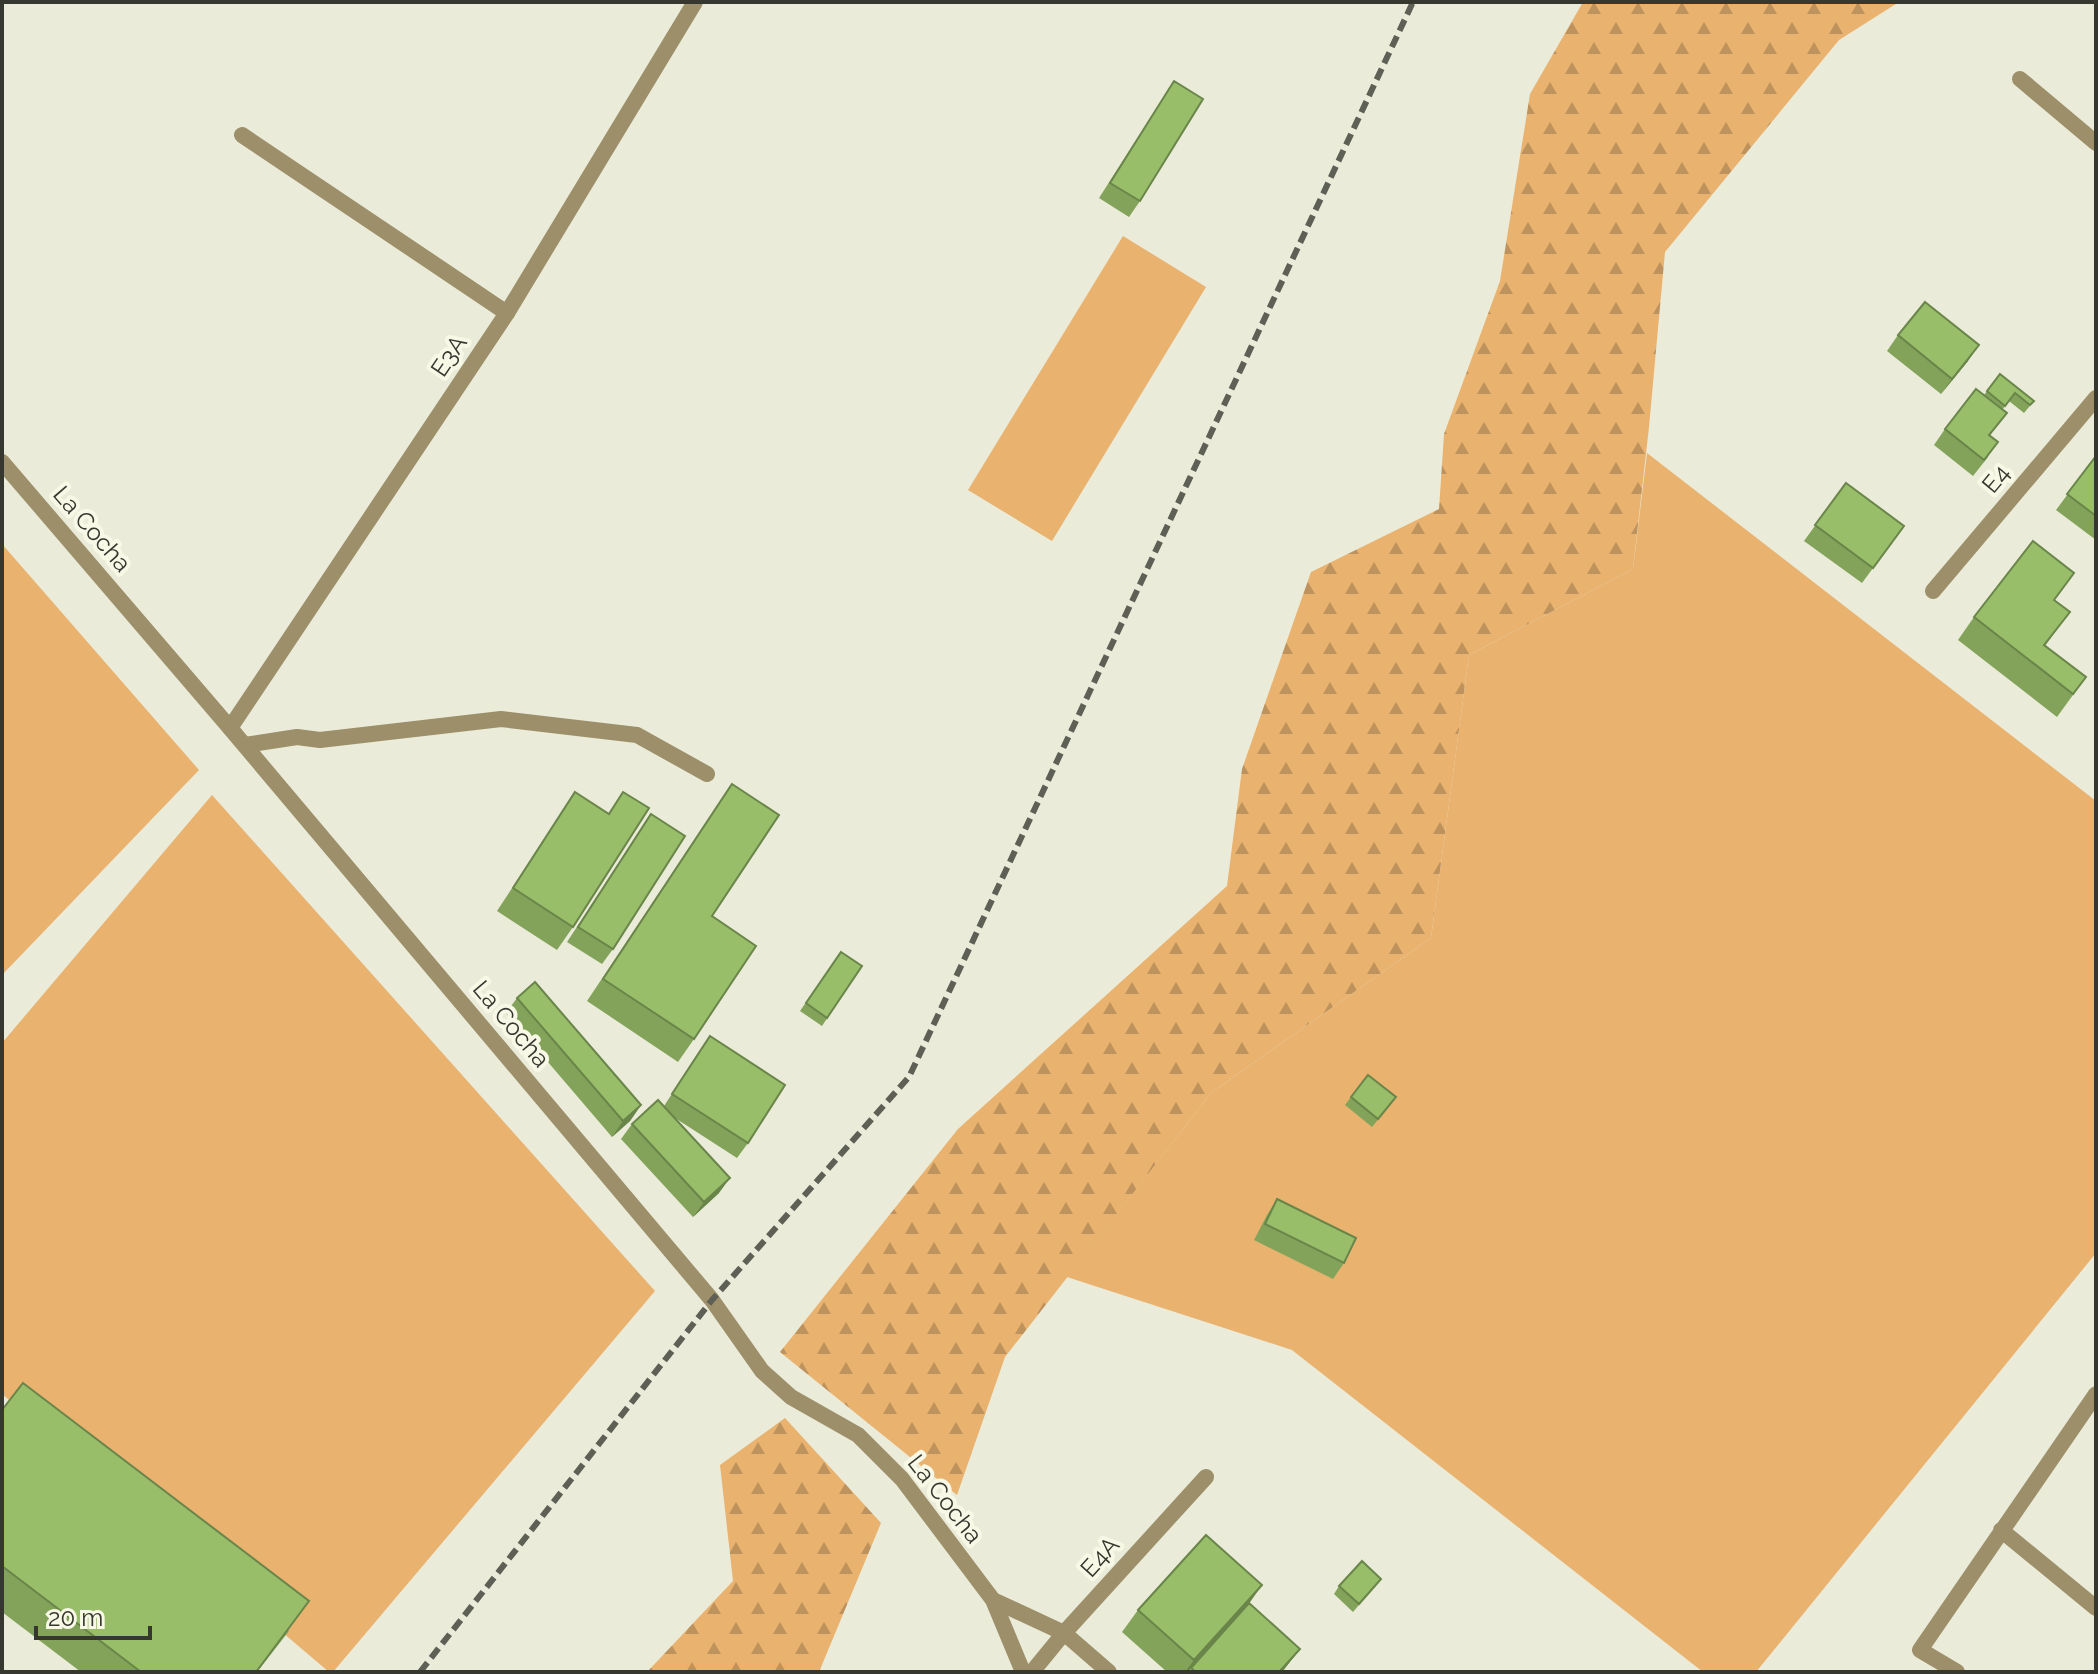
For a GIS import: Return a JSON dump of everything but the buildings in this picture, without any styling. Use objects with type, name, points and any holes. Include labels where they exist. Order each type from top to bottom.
[{"type":"street","name":"E3A","points":[[230,728],[507,313],[695,2]]},
{"type":"street","points":[[2020,79],[2096,143]]},
{"type":"street","points":[[242,135],[507,313]]},
{"type":"street","name":"E4","points":[[1933,591],[2096,398]]},
{"type":"street","name":"La Cocha","points":[[2,462],[245,745],[712,1300],[762,1371],[791,1397],[858,1435],[902,1479],[993,1600],[1023,1672]]},
{"type":"street","points":[[245,745],[297,737],[320,740],[501,719],[637,735],[707,774]]},
{"type":"street","points":[[1957,1672],[1920,1650],[2096,1394]]},
{"type":"street","name":"E4A","points":[[1032,1672],[1206,1477]]},
{"type":"street","points":[[2001,1530],[2096,1608]]},
{"type":"street","name":"La Cocha","points":[[993,1600],[1064,1633],[1109,1672]]},
{"type":"green space","points":[[1583,2],[1899,2],[1839,40],[1665,252],[1633,569],[1469,655],[1431,938],[1212,1092],[1005,1357],[957,1495],[780,1352],[958,1129],[1227,886],[1242,769],[1311,572],[1439,509],[1444,434],[1500,281],[1530,94]]},
{"type":"green space","points":[[1123,236],[1206,287],[1052,541],[968,490]]},
{"type":"green space","points":[[1647,453],[2096,801],[2096,1253],[1756,1672],[1703,1672],[1292,1350],[1067,1277],[1212,1092],[1431,938],[1469,655],[1633,569]]},
{"type":"green space","points":[[2,544],[199,770],[2,975]]},
{"type":"green space","points":[[212,795],[655,1291],[333,1672],[329,1672],[2,1394],[2,1043]]},
{"type":"green space","points":[[785,1418],[881,1523],[819,1672],[647,1672],[733,1581],[720,1465]]},
{"type":"railway","points":[[420,1672],[712,1300],[909,1077],[1413,2]]}]
